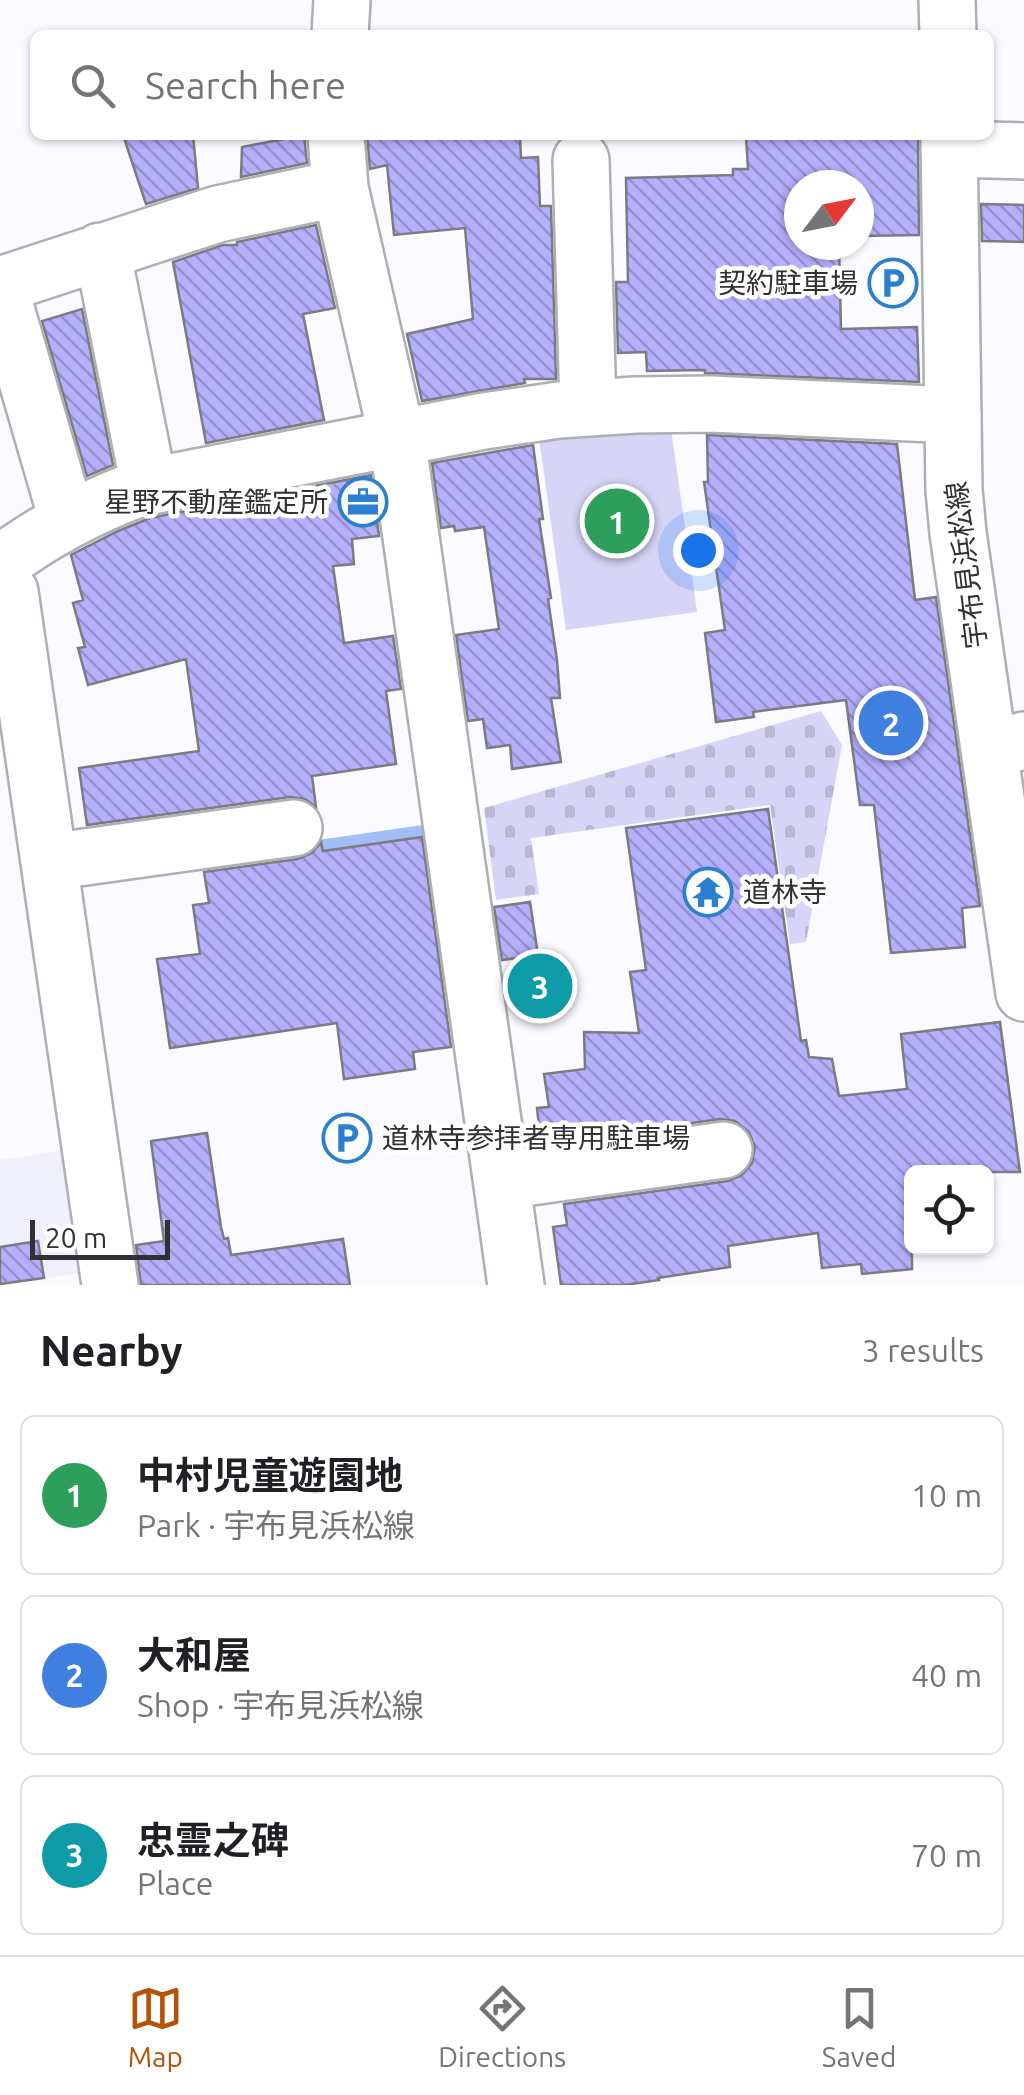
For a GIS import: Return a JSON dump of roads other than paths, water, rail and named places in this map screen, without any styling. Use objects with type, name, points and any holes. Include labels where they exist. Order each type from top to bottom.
[{"type":"street","points":[[340,30],[342,0]]},
{"type":"street","points":[[947,0],[948,30]]},
{"type":"street","points":[[949,142],[1024,151]]},
{"type":"street","name":"宇布見浜松線","points":[[949,142],[958,532],[1007,746],[1024,992]]},
{"type":"street","points":[[582,160],[588,408]]},
{"type":"street","points":[[70,517],[61,498],[0,286],[218,214],[338,161],[397,437],[516,1285]]},
{"type":"street","points":[[100,252],[150,486]]},
{"type":"street","points":[[0,564],[70,517],[150,486],[484,421],[588,408],[711,404],[953,415]]},
{"type":"street","points":[[0,578],[10,592],[110,1285]]},
{"type":"street","points":[[49,862],[294,828]]},
{"type":"street","points":[[502,1180],[724,1150]]},
{"type":"waterway","points":[[298,850],[431,831]]},
{"type":"place","name":"契約駐車場","points":[[893,283]]},
{"type":"place","name":"星野不動産鑑定所","points":[[363,502]]},
{"type":"place","name":"中村児童遊園地","points":[[617,521]]},
{"type":"place","name":"大和屋","points":[[891,723]]},
{"type":"place","name":"道林寺","points":[[708,892]]},
{"type":"place","name":"忠霊之碑","points":[[540,986]]},
{"type":"place","name":"道林寺参拝者専用駐車場","points":[[347,1138]]}]
